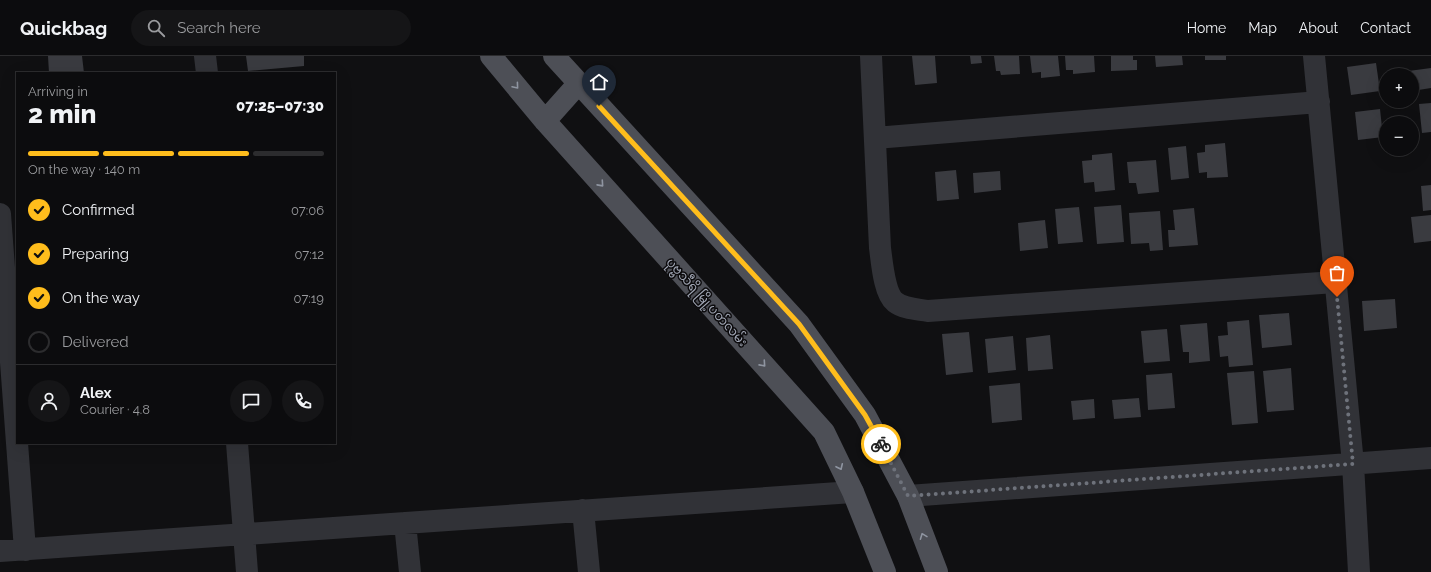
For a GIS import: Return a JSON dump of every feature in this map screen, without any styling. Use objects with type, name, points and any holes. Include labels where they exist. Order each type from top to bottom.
[{"type":"main road","name":"ပုဗ္ဗသီရိ မြို့ပတ်လမ်း","points":[[491,56],[546,121],[824,432],[853,492],[885,572]]},
{"type":"main road","points":[[554,56],[799,324],[865,415],[908,496],[937,572]]},
{"type":"main road","points":[[546,121],[578,84]]},
{"type":"street","points":[[206,56],[207,72]]},
{"type":"street","points":[[871,56],[880,248],[884,276],[890,294],[895,302],[910,308],[928,310],[1336,282]]},
{"type":"street","points":[[1314,56],[1353,464],[1359,572]]},
{"type":"street","points":[[875,138],[1319,102]]},
{"type":"street","points":[[0,214],[16,430]]},
{"type":"street","points":[[17,444],[25,550]]},
{"type":"street","points":[[236,444],[246,572]]},
{"type":"street","points":[[908,496],[1431,458]]},
{"type":"street","points":[[0,551],[853,492]]},
{"type":"street","points":[[583,510],[589,572]]},
{"type":"street","points":[[405,523],[410,572]]},
{"type":"building","points":[[48,56],[82,56],[84,72],[49,72]]},
{"type":"building","points":[[246,56],[304,56],[304,66],[248,71]]},
{"type":"building","points":[[912,56],[935,56],[937,83],[915,85]]},
{"type":"building","points":[[970,56],[981,56],[982,63],[971,64]]},
{"type":"building","points":[[994,56],[1019,56],[1020,74],[1001,75],[1000,71],[996,71]]},
{"type":"building","points":[[1030,56],[1058,56],[1060,76],[1041,78],[1041,72],[1032,73]]},
{"type":"building","points":[[1065,56],[1094,56],[1095,72],[1073,74],[1073,70],[1066,70]]},
{"type":"building","points":[[1111,56],[1133,56],[1133,60],[1137,60],[1137,70],[1111,71]]},
{"type":"building","points":[[1155,56],[1182,56],[1183,65],[1156,67]]},
{"type":"building","points":[[1205,56],[1226,56],[1226,60],[1205,60]]},
{"type":"building","points":[[1376,63],[1379,91],[1351,95],[1347,67]]},
{"type":"building","points":[[1431,68],[1431,88],[1419,90],[1419,70]]},
{"type":"building","points":[[1431,103],[1431,132],[1422,133],[1419,104]]},
{"type":"building","points":[[1380,109],[1379,137],[1358,140],[1355,112]]},
{"type":"building","points":[[1225,143],[1228,177],[1207,178],[1207,172],[1199,173],[1197,153],[1205,152],[1205,145]]},
{"type":"building","points":[[1186,146],[1189,178],[1171,180],[1168,148]]},
{"type":"building","points":[[1112,153],[1115,190],[1095,192],[1094,182],[1084,183],[1082,161],[1092,160],[1092,155]]},
{"type":"building","points":[[1156,160],[1159,192],[1138,194],[1136,183],[1129,183],[1127,162]]},
{"type":"building","points":[[956,170],[959,199],[937,201],[935,172]]},
{"type":"building","points":[[1000,171],[1001,190],[974,193],[973,173]]},
{"type":"building","points":[[1431,185],[1431,210],[1423,211],[1421,186]]},
{"type":"building","points":[[1121,205],[1124,242],[1097,244],[1094,207]]},
{"type":"building","points":[[1079,207],[1083,242],[1058,244],[1055,209]]},
{"type":"building","points":[[1194,208],[1198,245],[1169,247],[1168,230],[1175,230],[1173,210]]},
{"type":"building","points":[[1160,211],[1163,250],[1150,251],[1149,243],[1131,244],[1129,213]]},
{"type":"building","points":[[1431,215],[1431,241],[1414,243],[1411,217]]},
{"type":"building","points":[[1045,220],[1048,248],[1020,251],[1018,223]]},
{"type":"building","points":[[1395,299],[1397,328],[1364,331],[1362,301]]},
{"type":"building","points":[[1289,313],[1292,345],[1262,348],[1259,315]]},
{"type":"building","points":[[1249,320],[1253,365],[1229,367],[1228,356],[1220,357],[1218,336],[1228,335],[1227,322]]},
{"type":"building","points":[[1207,323],[1210,361],[1189,363],[1189,352],[1183,352],[1180,325]]},
{"type":"building","points":[[1167,329],[1170,361],[1144,363],[1141,331]]},
{"type":"building","points":[[969,332],[973,372],[946,375],[942,334]]},
{"type":"building","points":[[1050,335],[1053,369],[1028,371],[1026,338]]},
{"type":"building","points":[[1013,336],[1016,370],[988,373],[985,339]]},
{"type":"building","points":[[1291,368],[1294,410],[1267,412],[1263,371]]},
{"type":"building","points":[[1254,371],[1258,423],[1232,425],[1227,373]]},
{"type":"building","points":[[1172,373],[1175,408],[1148,410],[1146,375]]},
{"type":"building","points":[[1020,383],[1022,420],[992,423],[989,386]]},
{"type":"building","points":[[1139,398],[1141,417],[1114,419],[1112,400]]},
{"type":"building","points":[[1094,399],[1095,418],[1073,420],[1071,401]]},
{"type":"way so far","points":[[881,444],[908,496],[1353,464],[1337,297]]},
{"type":"route","points":[[599,106],[799,324],[865,415],[881,444]]}]
